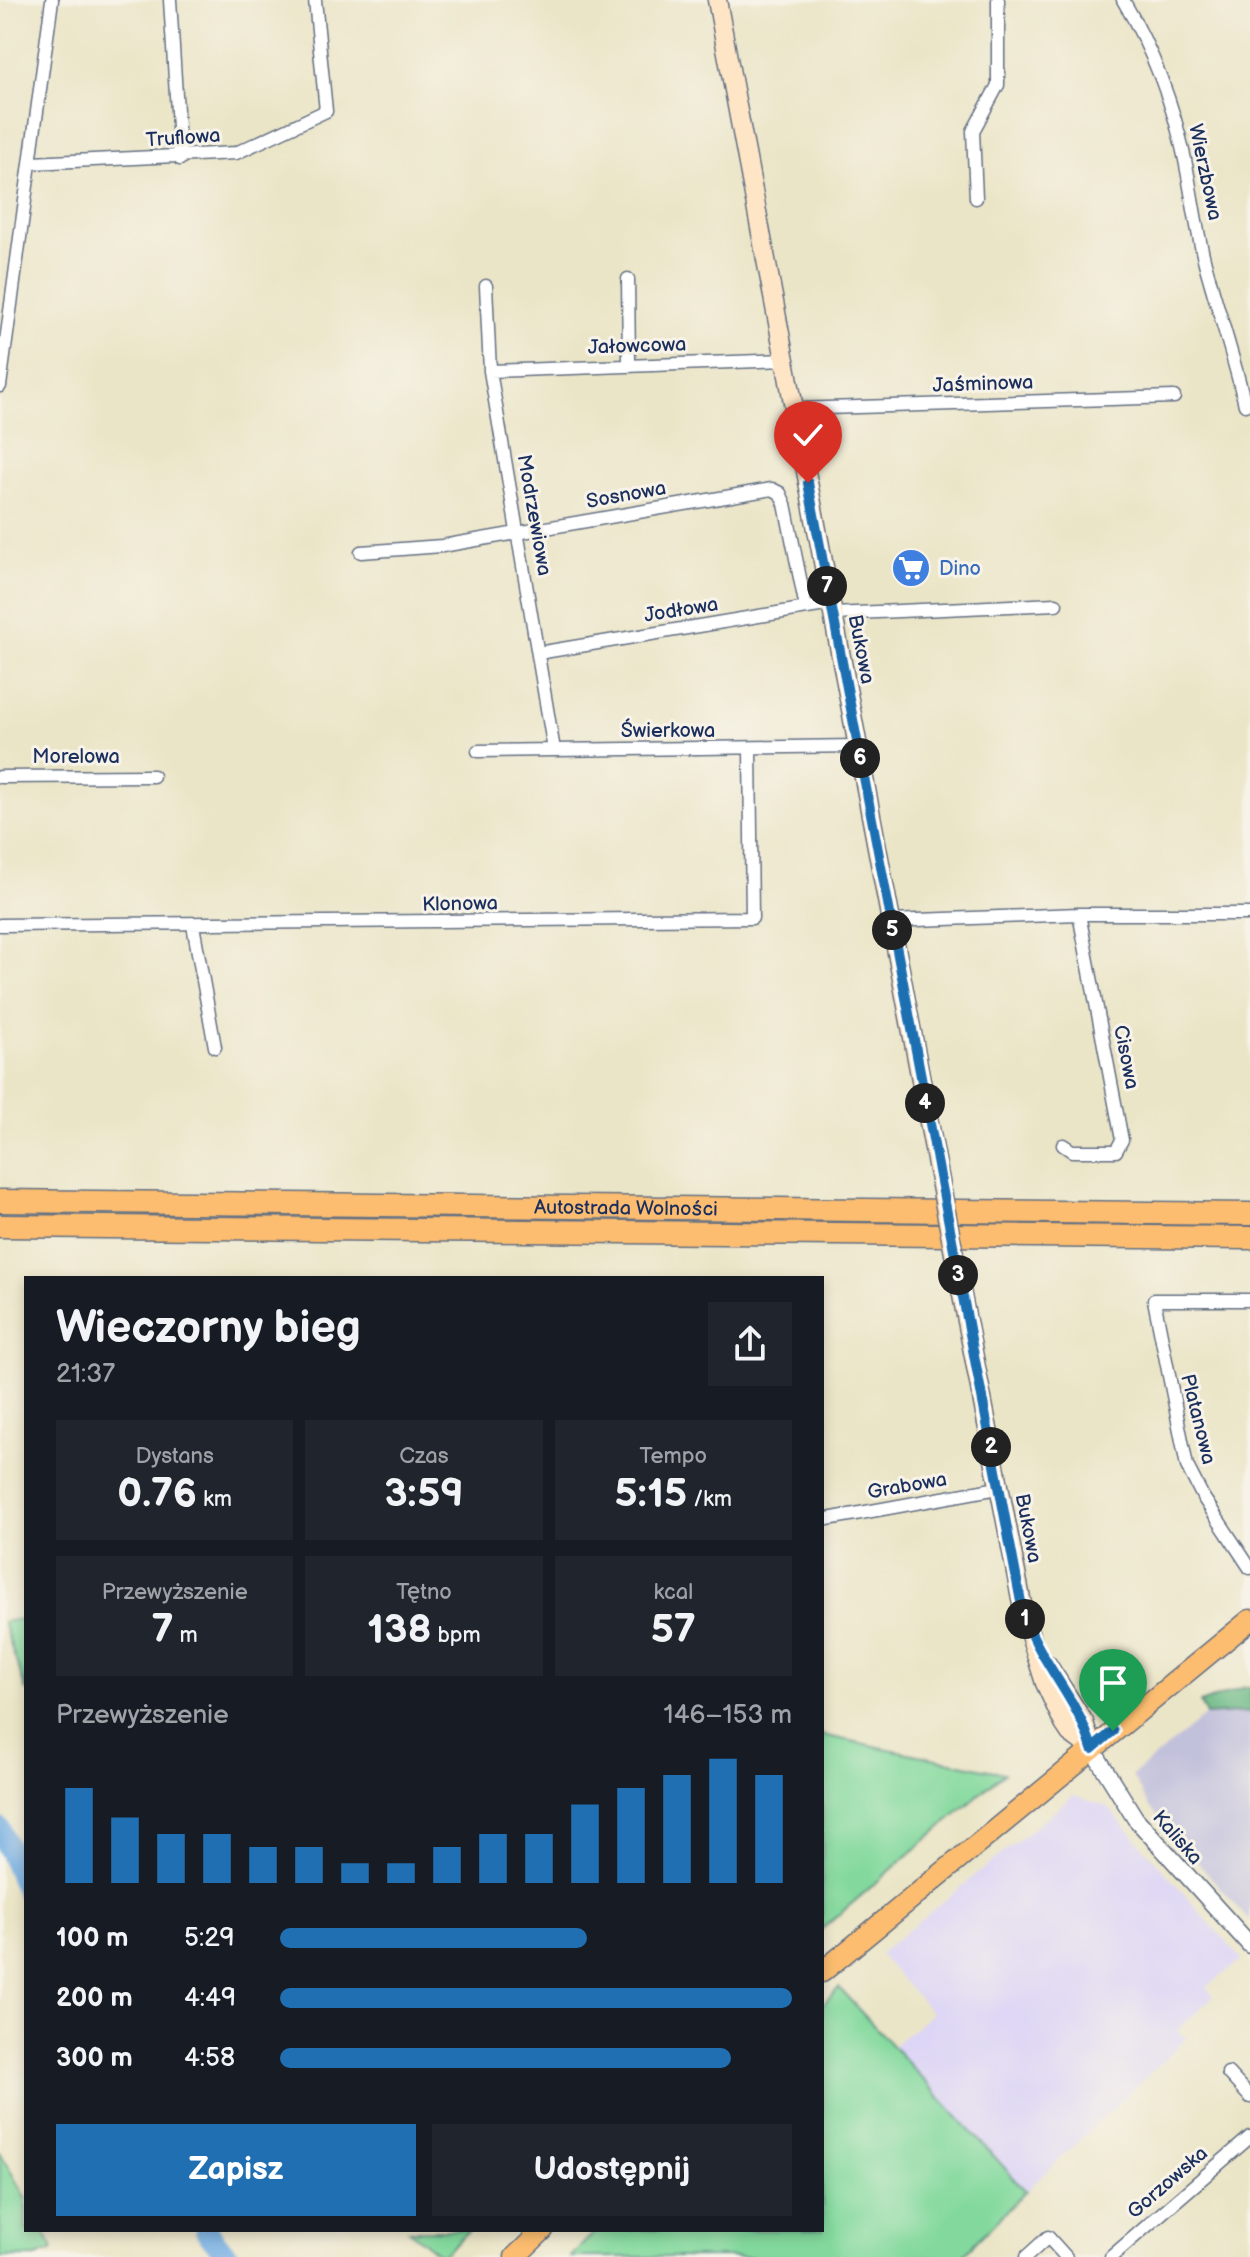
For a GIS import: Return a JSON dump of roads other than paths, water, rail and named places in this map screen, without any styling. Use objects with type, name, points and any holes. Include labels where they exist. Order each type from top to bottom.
[{"type":"highway","name":"Autostrada Wolności","points":[[0,1201],[1250,1214]]},
{"type":"highway","name":"Autostrada Wolności","points":[[0,1226],[1250,1238]]},
{"type":"main road","name":"Bukowa","points":[[717,0],[1022,1607],[1045,1683],[1064,1724],[1070,1733],[1092,1749]]},
{"type":"main road","points":[[824,1970],[1250,1620]]},
{"type":"main road","points":[[515,2257],[541,2232]]},
{"type":"street","points":[[0,386],[52,0]]},
{"type":"street","points":[[170,0],[180,159]]},
{"type":"street","name":"Truflowa","points":[[32,163],[180,159],[236,153],[326,111],[315,0]]},
{"type":"street","points":[[976,198],[973,131],[998,85],[998,0]]},
{"type":"street","name":"Wierzbowa","points":[[1123,0],[1147,41],[1166,86],[1184,157],[1204,261],[1231,343],[1245,405]]},
{"type":"street","points":[[628,279],[629,365]]},
{"type":"street","name":"Modrzewiowa","points":[[486,286],[490,371],[554,750]]},
{"type":"street","name":"Jałowcowa","points":[[490,371],[785,360]]},
{"type":"street","name":"Jaśminowa","points":[[794,409],[1174,397]]},
{"type":"street","name":"Sosnowa","points":[[361,552],[442,546],[772,489],[780,493],[785,504],[806,608]]},
{"type":"street","name":"Jodłowa","points":[[538,653],[806,608],[1056,604]]},
{"type":"street","name":"Świerkowa","points":[[478,751],[858,746]]},
{"type":"street","name":"Klonowa","points":[[0,925],[752,918],[750,749]]},
{"type":"street","name":"Morelowa","points":[[0,777],[153,776]]},
{"type":"street","points":[[890,921],[1079,914],[1250,914]]},
{"type":"street","name":"Cisowa","points":[[1063,1145],[1072,1151],[1116,1151],[1122,1140],[1079,914]]},
{"type":"street","points":[[193,925],[215,1047]]},
{"type":"street","name":"Platanowa","points":[[1250,1300],[1154,1300],[1187,1466],[1203,1497],[1250,1568]]},
{"type":"street","name":"Grabowa","points":[[824,1520],[998,1488]]},
{"type":"street","name":"Kaliska","points":[[1092,1749],[1135,1818],[1249,1946]]},
{"type":"street","points":[[1228,2073],[1250,2097]]},
{"type":"street","name":"Gorzowska","points":[[1111,2257],[1250,2137]]},
{"type":"street","points":[[1026,2257],[1048,2237],[1066,2257]]},
{"type":"waterway","points":[[0,1829],[24,1885]]},
{"type":"waterway","points":[[208,2232],[228,2257]]},
{"type":"place","name":"Dino","points":[[911,568]]}]
